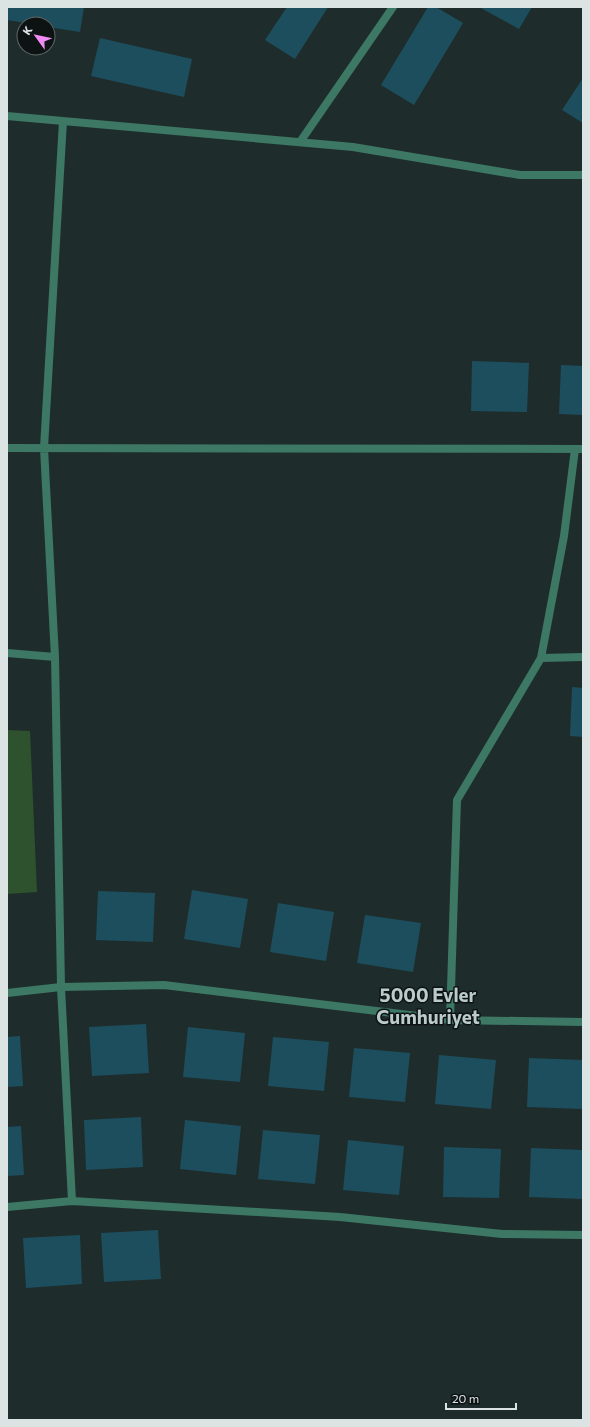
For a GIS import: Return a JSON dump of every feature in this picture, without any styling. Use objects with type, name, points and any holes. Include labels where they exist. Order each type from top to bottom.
[{"type":"street","points":[[300,142],[393,7]]},
{"type":"street","points":[[7,116],[353,147],[520,174],[583,175]]},
{"type":"street","points":[[62,121],[44,448],[54,657],[61,988],[72,1202]]},
{"type":"street","points":[[7,448],[579,449],[541,658],[457,800],[450,1020]]},
{"type":"street","points":[[7,653],[54,657]]},
{"type":"street","points":[[541,658],[583,657]]},
{"type":"street","points":[[7,993],[61,988],[164,985],[450,1020],[583,1022]]},
{"type":"street","points":[[7,1207],[72,1202],[340,1216],[502,1234],[583,1235]]},
{"type":"green space","points":[[7,730],[30,731],[37,892],[7,894]]},
{"type":"building","points":[[7,7],[84,7],[80,32],[56,28],[56,16],[16,16],[16,21],[7,20]]},
{"type":"building","points":[[287,7],[328,7],[295,59],[265,40]]},
{"type":"building","points":[[428,7],[436,7],[463,23],[414,105],[381,85]]},
{"type":"building","points":[[479,7],[532,7],[519,29]]},
{"type":"building","points":[[100,38],[192,59],[184,97],[91,76]]},
{"type":"building","points":[[583,78],[583,123],[562,110]]},
{"type":"building","points":[[472,361],[529,363],[527,412],[471,411]]},
{"type":"building","points":[[561,365],[583,366],[583,415],[559,414]]},
{"type":"building","points":[[572,687],[583,688],[583,737],[570,736]]},
{"type":"building","points":[[192,890],[248,899],[240,948],[184,939]]},
{"type":"building","points":[[98,891],[155,893],[153,942],[96,940]]},
{"type":"building","points":[[278,903],[334,912],[326,961],[270,952]]},
{"type":"building","points":[[365,915],[421,923],[413,972],[357,963]]},
{"type":"building","points":[[146,1024],[149,1073],[92,1076],[89,1027]]},
{"type":"building","points":[[188,1027],[245,1033],[240,1082],[183,1077]]},
{"type":"building","points":[[20,1036],[23,1086],[7,1087],[7,1037]]},
{"type":"building","points":[[273,1037],[329,1042],[324,1091],[268,1086]]},
{"type":"building","points":[[354,1048],[410,1053],[405,1102],[349,1097]]},
{"type":"building","points":[[439,1055],[496,1060],[491,1109],[435,1104]]},
{"type":"building","points":[[529,1058],[583,1060],[583,1109],[527,1107]]},
{"type":"building","points":[[141,1117],[143,1167],[86,1170],[84,1120]]},
{"type":"building","points":[[185,1120],[241,1126],[236,1175],[180,1169]]},
{"type":"building","points":[[21,1126],[24,1175],[7,1176],[7,1127]]},
{"type":"building","points":[[263,1130],[320,1135],[315,1184],[258,1179]]},
{"type":"building","points":[[348,1140],[404,1146],[399,1195],[343,1190]]},
{"type":"building","points":[[444,1147],[501,1149],[499,1198],[443,1197]]},
{"type":"building","points":[[531,1148],[583,1150],[583,1199],[529,1197]]},
{"type":"building","points":[[158,1230],[161,1279],[104,1282],[101,1233]]},
{"type":"building","points":[[80,1235],[82,1284],[26,1288],[23,1238]]},
{"type":"district","name":"5000 Evler Cumhuriyet","points":[[428,1006]]}]
